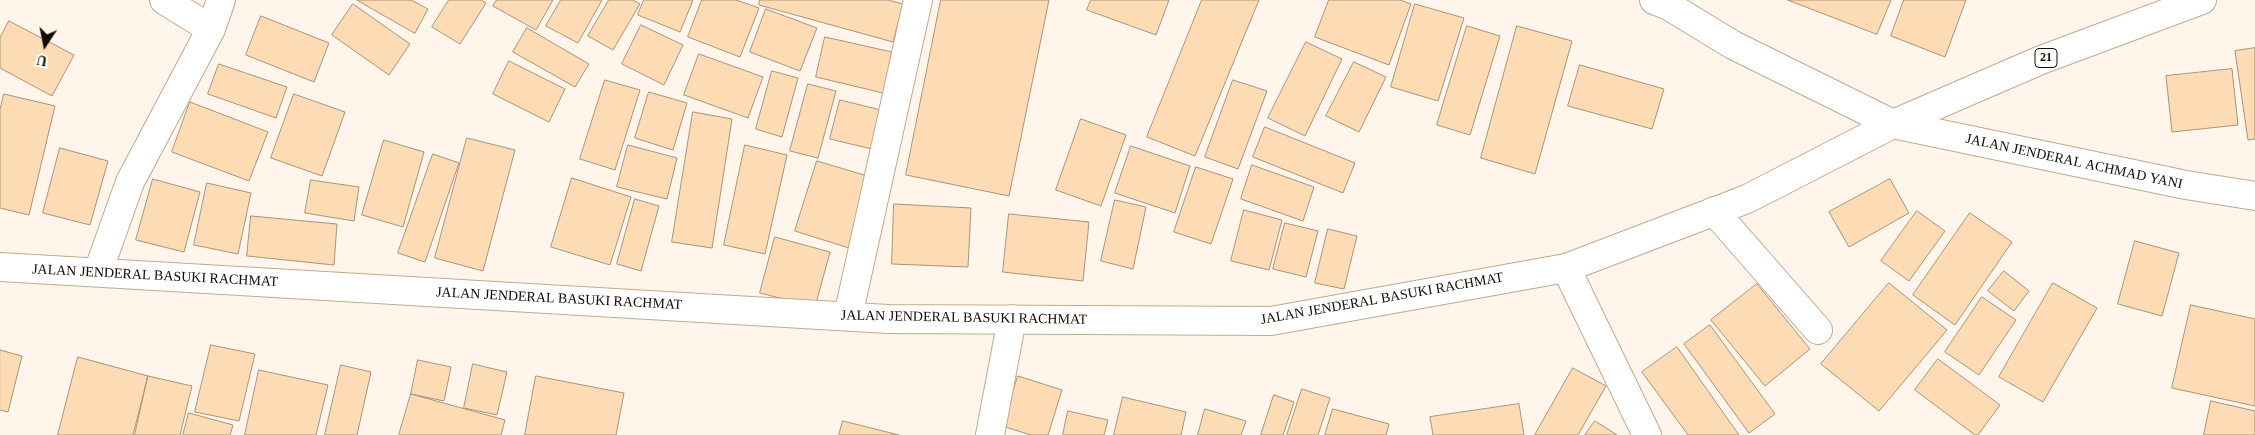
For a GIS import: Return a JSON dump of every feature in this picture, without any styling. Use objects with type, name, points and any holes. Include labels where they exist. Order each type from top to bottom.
[{"type":"main road","points":[[164,0],[210,29]]},
{"type":"main road","points":[[98,272],[130,182],[210,29],[221,0]]},
{"type":"main road","points":[[848,316],[918,0]]},
{"type":"main road","name":"21","points":[[1893,124],[2041,60],[2202,0]]},
{"type":"main road","name":"JALAN JENDERAL ACHMAD YANI","points":[[1665,2],[1734,45],[1893,124],[2186,186],[2255,196]]},
{"type":"main road","name":"JALAN JENDERAL BASUKI RACHMAT","points":[[0,267],[848,316],[1271,321],[1566,268],[1747,199],[1893,124]]},
{"type":"main road","points":[[1714,211],[1818,330]]},
{"type":"main road","points":[[1566,268],[1647,435]]},
{"type":"main road","points":[[990,435],[1012,319]]},
{"type":"building","points":[[357,0],[411,0],[428,9],[415,33]]},
{"type":"building","points":[[449,0],[481,0],[486,3],[460,44],[432,27]]},
{"type":"building","points":[[497,0],[553,0],[536,30],[493,6]]},
{"type":"building","points":[[561,0],[602,0],[578,43],[546,26]]},
{"type":"building","points":[[609,0],[633,0],[640,4],[613,50],[588,36]]},
{"type":"building","points":[[644,0],[693,0],[680,32],[638,15]]},
{"type":"building","points":[[702,0],[736,0],[759,8],[740,57],[688,37]]},
{"type":"building","points":[[760,0],[888,0],[903,4],[893,42],[759,5]]},
{"type":"building","points":[[941,0],[1049,0],[1009,196],[906,175]]},
{"type":"building","points":[[1091,0],[1169,0],[1156,35],[1087,10]]},
{"type":"building","points":[[1202,0],[1259,0],[1195,156],[1147,137]]},
{"type":"building","points":[[1329,0],[1400,0],[1411,4],[1389,65],[1315,37]]},
{"type":"building","points":[[1788,0],[1891,0],[1877,34]]},
{"type":"building","points":[[1904,0],[1966,0],[1945,57],[1891,36]]},
{"type":"building","points":[[353,4],[410,44],[389,75],[332,35]]},
{"type":"building","points":[[1415,4],[1464,18],[1438,101],[1391,87]]},
{"type":"building","points":[[766,9],[817,28],[800,71],[750,52]]},
{"type":"building","points":[[261,16],[329,43],[314,82],[246,55]]},
{"type":"building","points":[[9,21],[74,55],[52,96],[0,68],[0,38]]},
{"type":"building","points":[[641,25],[683,45],[664,85],[622,64]]},
{"type":"building","points":[[1467,26],[1500,36],[1470,135],[1437,125]]},
{"type":"building","points":[[1517,26],[1572,41],[1535,174],[1481,158]]},
{"type":"building","points":[[527,28],[589,64],[575,87],[513,52]]},
{"type":"building","points":[[825,37],[892,52],[883,93],[816,77]]},
{"type":"building","points":[[1306,42],[1342,59],[1305,136],[1268,118]]},
{"type":"building","points":[[2255,48],[2255,139],[2248,140],[2235,51]]},
{"type":"building","points":[[699,54],[763,77],[748,118],[684,95]]},
{"type":"building","points":[[509,61],[565,89],[549,122],[493,94]]},
{"type":"building","points":[[1354,62],[1386,77],[1359,132],[1326,116]]},
{"type":"building","points":[[219,64],[287,87],[276,118],[208,94]]},
{"type":"building","points":[[1580,65],[1664,89],[1652,129],[1568,106]]},
{"type":"building","points":[[2232,69],[2238,125],[2172,132],[2166,76]]},
{"type":"building","points":[[772,71],[798,78],[782,137],[756,129]]},
{"type":"building","points":[[605,80],[640,90],[615,170],[580,159]]},
{"type":"building","points":[[1233,80],[1267,91],[1238,169],[1205,157]]},
{"type":"building","points":[[808,84],[836,91],[818,158],[790,151]]},
{"type":"building","points":[[649,92],[687,103],[673,150],[635,138]]},
{"type":"building","points":[[4,94],[55,106],[29,215],[0,208],[0,110]]},
{"type":"building","points":[[294,94],[345,112],[322,176],[271,158]]},
{"type":"building","points":[[840,100],[881,110],[872,149],[830,139]]},
{"type":"building","points":[[190,102],[268,132],[249,181],[172,152]]},
{"type":"building","points":[[693,112],[732,119],[712,248],[672,242]]},
{"type":"building","points":[[1081,119],[1126,135],[1101,206],[1056,190]]},
{"type":"building","points":[[1265,127],[1355,163],[1343,193],[1253,157]]},
{"type":"building","points":[[467,138],[515,150],[483,271],[435,258]]},
{"type":"building","points":[[384,140],[424,152],[403,227],[362,215]]},
{"type":"building","points":[[628,145],[677,158],[667,199],[617,187]]},
{"type":"building","points":[[745,145],[787,155],[765,254],[724,245]]},
{"type":"building","points":[[1131,146],[1190,166],[1175,213],[1115,193]]},
{"type":"building","points":[[60,148],[108,161],[90,225],[43,213]]},
{"type":"building","points":[[433,154],[459,163],[425,262],[398,253]]},
{"type":"building","points":[[817,161],[871,177],[849,248],[795,231]]},
{"type":"building","points":[[1252,165],[1314,187],[1303,221],[1241,199]]},
{"type":"building","points":[[1196,167],[1233,179],[1211,244],[1174,232]]},
{"type":"building","points":[[572,178],[631,197],[610,265],[551,247]]},
{"type":"building","points":[[153,179],[200,192],[184,252],[136,240]]},
{"type":"building","points":[[1890,179],[1909,213],[1849,247],[1829,212]]},
{"type":"building","points":[[311,180],[359,187],[354,221],[305,213]]},
{"type":"building","points":[[207,183],[251,193],[238,254],[194,245]]},
{"type":"building","points":[[635,199],[659,206],[641,271],[617,264]]},
{"type":"building","points":[[1115,200],[1146,207],[1133,269],[1101,261]]},
{"type":"building","points":[[894,204],[971,208],[968,267],[892,264]]},
{"type":"building","points":[[1244,210],[1282,220],[1269,270],[1231,261]]},
{"type":"building","points":[[1917,211],[1945,231],[1909,281],[1881,261]]},
{"type":"building","points":[[1970,213],[2012,242],[1955,325],[1913,295]]},
{"type":"building","points":[[1009,214],[1089,222],[1083,281],[1003,272]]},
{"type":"building","points":[[251,216],[337,224],[334,265],[247,256]]},
{"type":"building","points":[[1285,223],[1318,231],[1306,277],[1273,269]]},
{"type":"building","points":[[1328,229],[1357,236],[1344,289],[1315,283]]},
{"type":"building","points":[[775,237],[830,252],[815,307],[760,293]]},
{"type":"building","points":[[2135,241],[2179,253],[2162,316],[2118,304]]},
{"type":"building","points":[[2004,271],[2029,291],[2014,311],[1988,291]]},
{"type":"building","points":[[1889,283],[1947,330],[1879,411],[1821,364]]},
{"type":"building","points":[[2053,283],[2097,308],[2043,402],[1999,377]]},
{"type":"building","points":[[1757,284],[1810,349],[1765,386],[1711,320]]},
{"type":"building","points":[[1982,297],[2016,320],[1979,375],[1945,352]]},
{"type":"building","points":[[2191,305],[2255,319],[2255,406],[2172,388]]},
{"type":"building","points":[[1710,325],[1775,414],[1749,433],[1684,344]]},
{"type":"building","points":[[211,345],[255,354],[239,421],[195,412]]},
{"type":"building","points":[[1677,347],[1739,435],[1688,435],[1642,372]]},
{"type":"building","points":[[0,350],[22,356],[8,412],[0,410]]},
{"type":"building","points":[[78,357],[148,376],[133,435],[58,435]]},
{"type":"building","points":[[1938,359],[2000,405],[1978,435],[1975,435],[1915,390]]},
{"type":"building","points":[[418,360],[451,367],[444,401],[411,394]]},
{"type":"building","points":[[473,364],[507,372],[497,415],[464,408]]},
{"type":"building","points":[[341,365],[371,372],[357,435],[325,435]]},
{"type":"building","points":[[1573,368],[1606,386],[1578,435],[1535,435]]},
{"type":"building","points":[[259,370],[328,385],[316,435],[245,435]]},
{"type":"building","points":[[148,376],[192,386],[180,435],[135,435]]},
{"type":"building","points":[[536,376],[624,393],[616,435],[525,435]]},
{"type":"building","points":[[1018,376],[1062,390],[1048,435],[1031,435],[1002,426]]},
{"type":"building","points":[[1302,389],[1330,398],[1318,435],[1287,435]]},
{"type":"building","points":[[411,394],[505,420],[501,435],[399,435]]},
{"type":"building","points":[[1274,395],[1294,402],[1283,435],[1261,435]]},
{"type":"building","points":[[1123,397],[1186,412],[1181,435],[1114,435]]},
{"type":"building","points":[[2211,401],[2255,411],[2255,435],[2204,435]]},
{"type":"building","points":[[1519,404],[1524,435],[1433,435],[1430,417]]},
{"type":"building","points":[[1205,409],[1246,421],[1241,435],[1198,435]]},
{"type":"building","points":[[1333,409],[1389,424],[1386,435],[1325,435]]},
{"type":"building","points":[[1068,411],[1108,420],[1104,435],[1063,435]]},
{"type":"building","points":[[189,413],[233,425],[230,435],[183,435]]},
{"type":"building","points":[[843,421],[899,435],[839,435]]},
{"type":"building","points":[[1595,421],[1617,435],[1585,435]]}]
